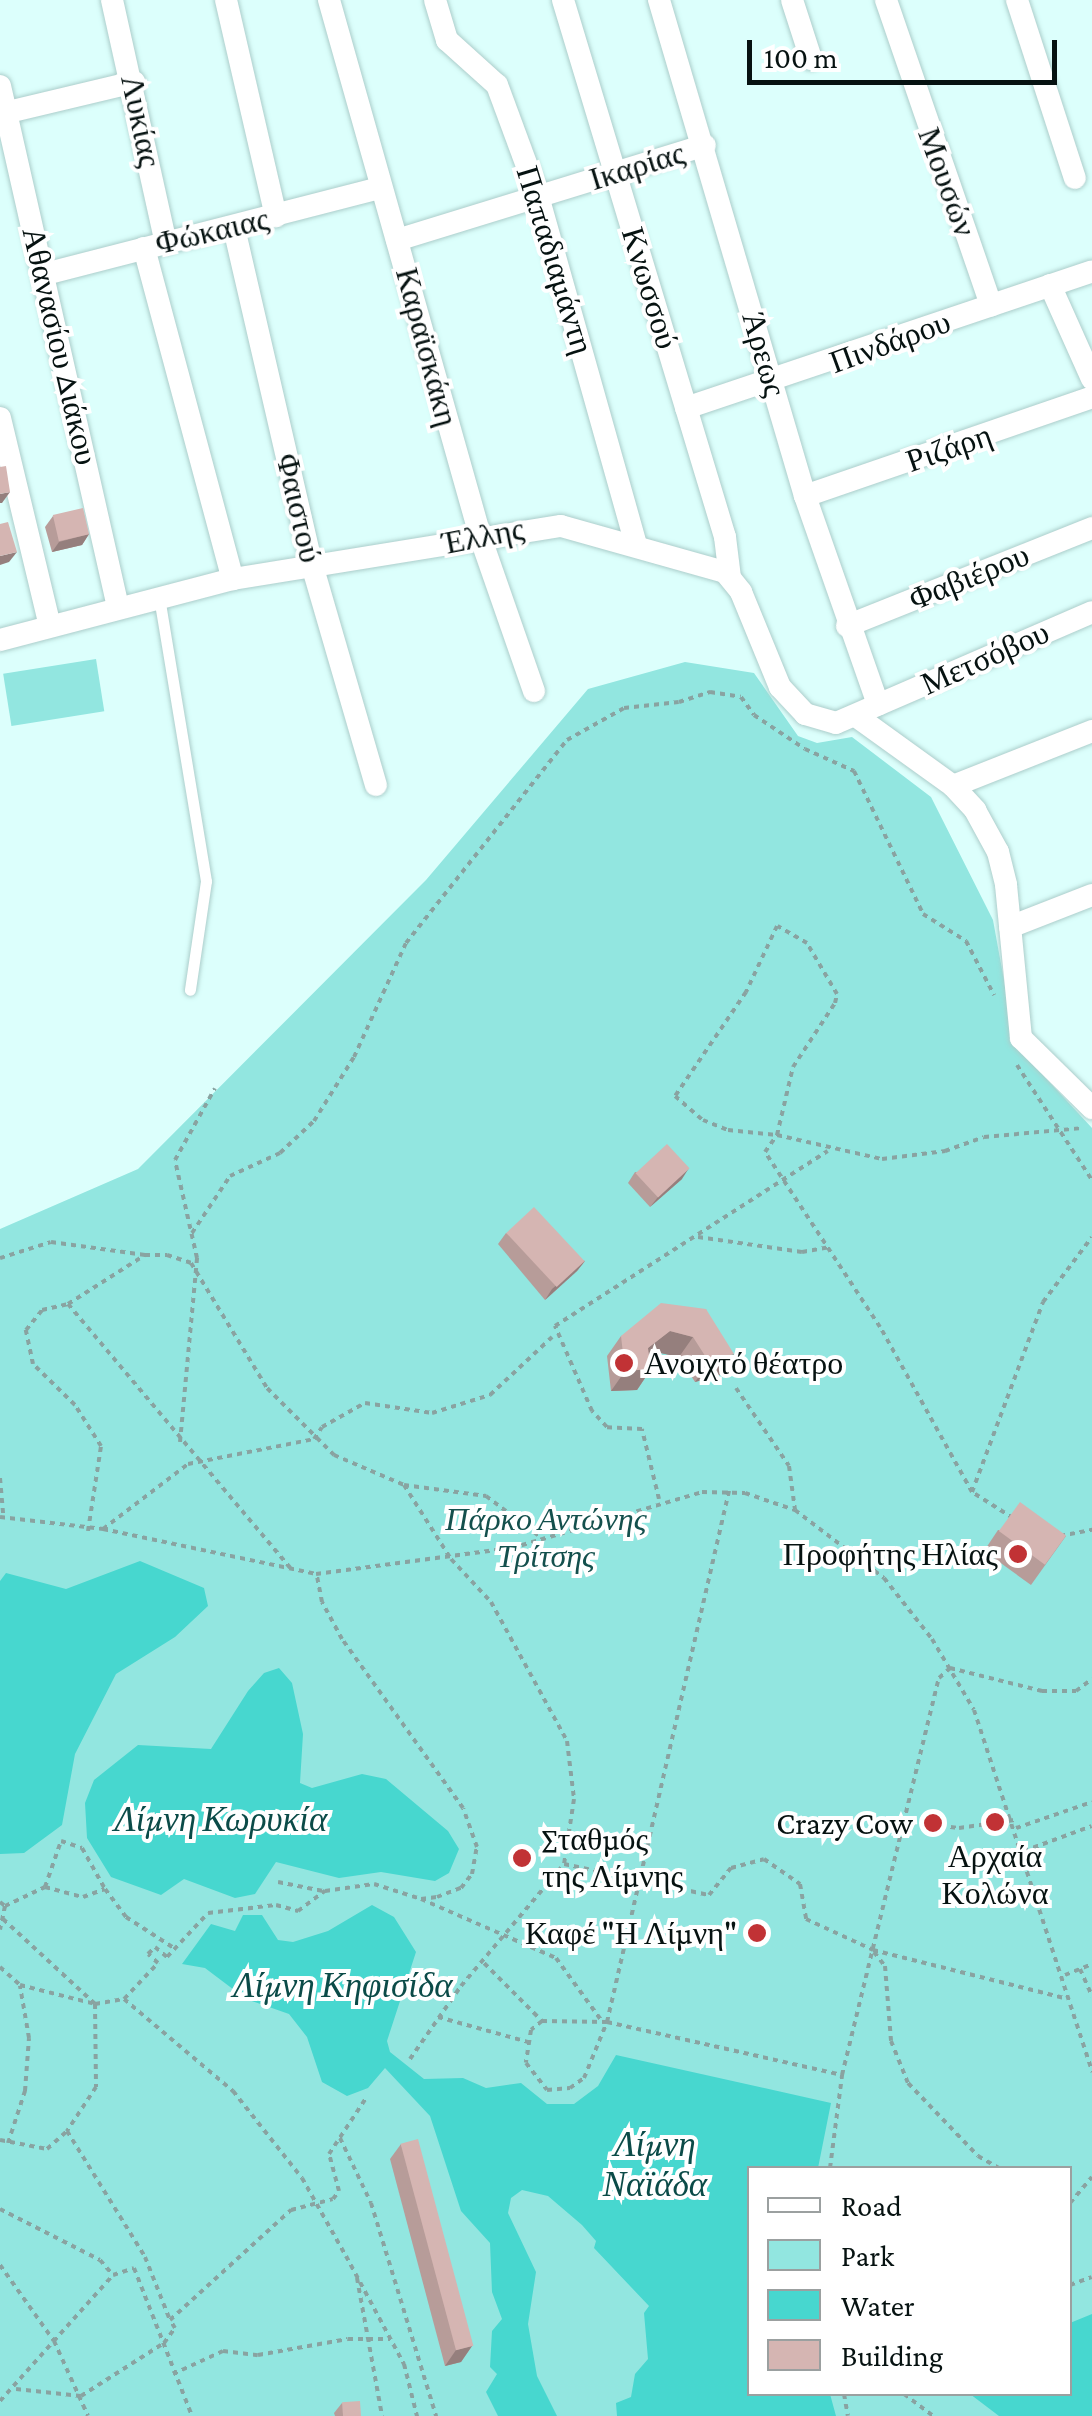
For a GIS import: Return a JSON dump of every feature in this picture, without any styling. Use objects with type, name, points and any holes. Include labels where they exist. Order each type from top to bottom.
[{"type":"street","name":"Λυκίας","points":[[112,0],[134,82],[155,245],[233,578]]},
{"type":"street","points":[[226,0],[276,216]]},
{"type":"street","name":"Καραϊσκάκη","points":[[328,0],[378,188],[397,240],[481,539],[534,691]]},
{"type":"street","name":"Παπαδιαμάντη","points":[[436,0],[447,40],[497,85],[538,196],[635,542]]},
{"type":"street","name":"Κνωσσού","points":[[563,0],[686,408],[730,576]]},
{"type":"street","name":"Άρεως","points":[[659,0],[705,144],[805,496],[847,626],[878,705]]},
{"type":"street","points":[[792,0],[812,59]]},
{"type":"street","name":"Μουσών","points":[[886,0],[991,306]]},
{"type":"street","points":[[1017,0],[1075,178]]},
{"type":"street","points":[[4,113],[134,82]]},
{"type":"street","name":"Αθανασίου Διάκου","points":[[0,86],[118,607]]},
{"type":"street","name":"Ικαρίας","points":[[397,240],[705,144]]},
{"type":"street","name":"Φώκαιας","points":[[45,274],[378,188]]},
{"type":"street","name":"Φαιστού","points":[[234,228],[312,565],[376,785]]},
{"type":"street","name":"Πινδάρου","points":[[686,408],[773,383],[1092,270]]},
{"type":"street","points":[[1050,286],[1092,379]]},
{"type":"street","name":"Ριζάρη","points":[[805,496],[1092,397]]},
{"type":"street","points":[[0,418],[50,626]]},
{"type":"street","name":"Έλλης","points":[[0,640],[233,578],[481,539],[545,525],[635,542],[730,576]]},
{"type":"street","name":"Φαβιέρου","points":[[847,626],[1092,528]]},
{"type":"street","points":[[730,576],[787,694],[815,720],[836,723],[878,705]]},
{"type":"street","name":"Μετσόβου","points":[[878,705],[1092,612]]},
{"type":"street","points":[[856,716],[953,786],[998,852],[1021,1038],[1092,1108]]},
{"type":"street","points":[[953,786],[1092,731]]},
{"type":"street","points":[[1010,926],[1092,895]]},
{"type":"lane","points":[[159,597],[206,881],[190,990]]},
{"type":"path","points":[[192,1233],[230,1176],[280,1153],[314,1121],[354,1057],[406,943],[567,740],[624,708],[679,702],[710,692],[741,698],[754,715],[805,749],[854,771],[923,914],[966,941],[999,1002]]},
{"type":"path","points":[[1024,1522],[990,1509],[972,1492],[956,1455],[829,1247],[765,1152],[777,1135],[793,1067],[833,1014],[837,994],[807,944],[777,926],[746,992],[675,1096],[704,1120],[728,1130],[777,1135],[828,1151],[882,1159],[920,1156],[984,1137],[1092,1126]]},
{"type":"path","points":[[1010,1052],[1024,1083],[1052,1113],[1056,1132],[1092,1180]]},
{"type":"path","points":[[180,1442],[196,1272],[192,1233],[175,1160],[214,1088]]},
{"type":"path","points":[[103,1529],[180,1467],[314,1440],[365,1402],[432,1412],[490,1395],[533,1362],[570,1311],[698,1237],[828,1151]]},
{"type":"path","points":[[698,1237],[802,1252],[829,1247]]},
{"type":"path","points":[[972,1492],[1043,1302],[1092,1238]]},
{"type":"path","points":[[0,1258],[51,1242],[167,1255],[196,1272],[266,1388],[314,1440],[357,1468],[404,1485],[486,1496],[543,1539]]},
{"type":"path","points":[[88,1531],[101,1446],[75,1405],[32,1364],[25,1342],[35,1316],[68,1304],[145,1255]]},
{"type":"path","points":[[68,1304],[180,1442],[291,1569]]},
{"type":"path","points":[[554,1335],[607,1427],[642,1429],[660,1501]]},
{"type":"path","points":[[736,1388],[789,1466],[795,1510]]},
{"type":"path","points":[[0,1478],[1,1516],[88,1531],[103,1529],[316,1574],[451,1559],[543,1539],[660,1501],[729,1491],[795,1510],[884,1578],[950,1668],[990,1746],[1065,1975],[1064,1998],[1092,2072]]},
{"type":"path","points":[[404,1485],[451,1559],[491,1602],[566,1741],[574,1800],[564,1864],[438,2016],[410,2059]]},
{"type":"path","points":[[542,2021],[528,2042],[526,2063],[536,2082],[547,2090],[570,2088],[584,2078],[605,2022],[729,1491]]},
{"type":"path","points":[[1058,1536],[1092,1530]]},
{"type":"path","points":[[316,1574],[342,1639],[384,1703],[445,1775],[472,1828],[476,1860],[468,1881],[446,1895],[421,1898]]},
{"type":"path","points":[[950,1668],[1042,1692],[1076,1690],[1092,1679]]},
{"type":"path","points":[[830,2166],[842,2075],[901,1822],[932,1694],[950,1668]]},
{"type":"path","points":[[1016,1828],[1092,1802]]},
{"type":"path","points":[[901,1822],[959,1828],[1014,1820]]},
{"type":"path","points":[[1024,1851],[1092,1826]]},
{"type":"path","points":[[45,1886],[61,1841],[82,1848],[126,1917],[178,1947]]},
{"type":"path","points":[[564,1864],[708,1894],[743,1861],[774,1862],[800,1884],[806,1919],[873,1950],[1064,1998]]},
{"type":"path","points":[[278,1882],[325,1891],[374,1884],[421,1898],[570,1970],[605,2022]]},
{"type":"path","points":[[0,1929],[2,1904],[45,1886],[83,1897],[105,1889]]},
{"type":"path","points":[[0,1967],[20,1985],[95,2004],[124,1999],[158,1963],[148,1954],[155,1947],[166,1957],[208,1912],[257,1908],[298,1911],[325,1891]]},
{"type":"path","points":[[0,2140],[47,2149],[67,2131],[96,2087],[100,2036],[95,2004],[3,1919]]},
{"type":"path","points":[[873,1950],[885,1966],[891,2041],[908,2083],[978,2156],[996,2166]]},
{"type":"path","points":[[484,1962],[542,2021],[605,2022],[842,2075]]},
{"type":"path","points":[[1065,1975],[1092,1964]]},
{"type":"path","points":[[1080,1969],[1092,1996]]},
{"type":"path","points":[[8,2143],[25,2091],[30,2038],[20,1985]]},
{"type":"path","points":[[124,1999],[233,2091],[315,2201],[390,2339],[418,2416]]},
{"type":"path","points":[[438,2016],[528,2042]]},
{"type":"path","points":[[170,2320],[292,2210],[315,2201],[324,2204],[339,2192],[329,2154],[366,2098]]},
{"type":"path","points":[[16,2389],[81,2396],[164,2343],[175,2328],[144,2258],[67,2131]]},
{"type":"path","points":[[339,2137],[371,2203],[436,2416]]},
{"type":"path","points":[[1072,2202],[1092,2178]]},
{"type":"path","points":[[0,2209],[100,2260],[113,2275]]},
{"type":"path","points":[[0,2265],[54,2341],[88,2416]]},
{"type":"path","points":[[0,2401],[16,2389],[113,2275],[134,2268],[192,2416]]},
{"type":"path","points":[[356,2274],[364,2337],[382,2416]]},
{"type":"path","points":[[173,2374],[223,2351],[267,2354],[364,2337],[390,2339]]},
{"type":"path","points":[[907,2396],[933,2416]]},
{"type":"green space","points":[[96,659],[104,711],[11,726],[3,674]]},
{"type":"green space","name":"Πάρκο Αντώνης Τρίτσης","points":[[685,662],[754,673],[798,736],[817,743],[852,737],[931,797],[993,920],[1016,1046],[1092,1128],[1092,2416],[0,2416],[0,1229],[138,1169],[426,880],[588,689]]},
{"type":"water","points":[[140,1561],[204,1588],[208,1606],[175,1637],[116,1674],[75,1754],[62,1825],[24,1853],[0,1854],[0,1581],[6,1573],[66,1589]]},
{"type":"water","name":"Λίμνη Κωρυκία","points":[[279,1668],[292,1683],[303,1734],[300,1783],[312,1788],[362,1774],[386,1779],[448,1831],[459,1849],[449,1873],[435,1881],[381,1872],[339,1878],[276,1862],[255,1894],[235,1898],[184,1879],[161,1895],[111,1877],[87,1838],[85,1803],[94,1780],[138,1745],[211,1749],[248,1691],[264,1673]]},
{"type":"water","name":"Λίμνη Ναϊάδα","points":[[372,1905],[394,1917],[416,1952],[387,2041],[390,2052],[424,2079],[463,2078],[486,2088],[521,2083],[547,2104],[574,2104],[598,2086],[616,2055],[831,2103],[818,2166],[747,2166],[747,2396],[831,2396],[836,2416],[617,2416],[616,2403],[631,2397],[635,2374],[648,2359],[644,2313],[649,2306],[594,2248],[596,2241],[582,2225],[548,2196],[522,2190],[511,2198],[508,2213],[536,2272],[528,2324],[537,2376],[557,2416],[498,2416],[486,2392],[497,2374],[490,2367],[492,2331],[502,2319],[492,2292],[490,2243],[461,2211],[430,2116],[385,2068],[368,2088],[347,2096],[322,2082],[307,2037],[289,2014],[246,1999],[205,1968],[182,1964],[211,1924],[235,1931],[243,1915],[262,1915],[278,1940],[293,1942],[328,1931]]},
{"type":"water","points":[[1092,2314],[1092,2416],[999,2416],[973,2396],[1072,2396],[1072,2322]]},
{"type":"building","points":[[6,466],[10,492],[0,494],[0,467]]},
{"type":"building","points":[[83,508],[89,534],[59,541],[53,515]]},
{"type":"building","points":[[8,522],[17,552],[0,556],[0,524]]},
{"type":"building","points":[[667,1144],[690,1168],[658,1197],[636,1173]]},
{"type":"building","points":[[534,1207],[584,1261],[557,1287],[506,1233]]},
{"type":"building","points":[[661,1303],[706,1309],[734,1354],[709,1362],[693,1337],[670,1331],[648,1348],[651,1369],[625,1371],[621,1336]]},
{"type":"building","points":[[1020,1502],[1066,1536],[1045,1565],[999,1531]]},
{"type":"building","points":[[418,2139],[473,2346],[456,2350],[401,2144]]},
{"type":"building","points":[[360,2401],[361,2416],[343,2416],[342,2402]]},
{"type":"place","name":"Ανοιχτό θέατρο","points":[[624,1363]]},
{"type":"place","name":"Προφήτης Ηλίας","points":[[1018,1554]]},
{"type":"place","name":"Αρχαία Κολώνα","points":[[995,1822]]},
{"type":"place","name":"Crazy Cow","points":[[933,1823]]},
{"type":"place","name":"Σταθμός της Λίμνης","points":[[522,1858]]},
{"type":"place","name":"Καφέ \"Η Λίμνη\"","points":[[757,1933]]},
{"type":"water label","name":"Λίμνη Κηφισίδα","points":[[343,1986]]}]
